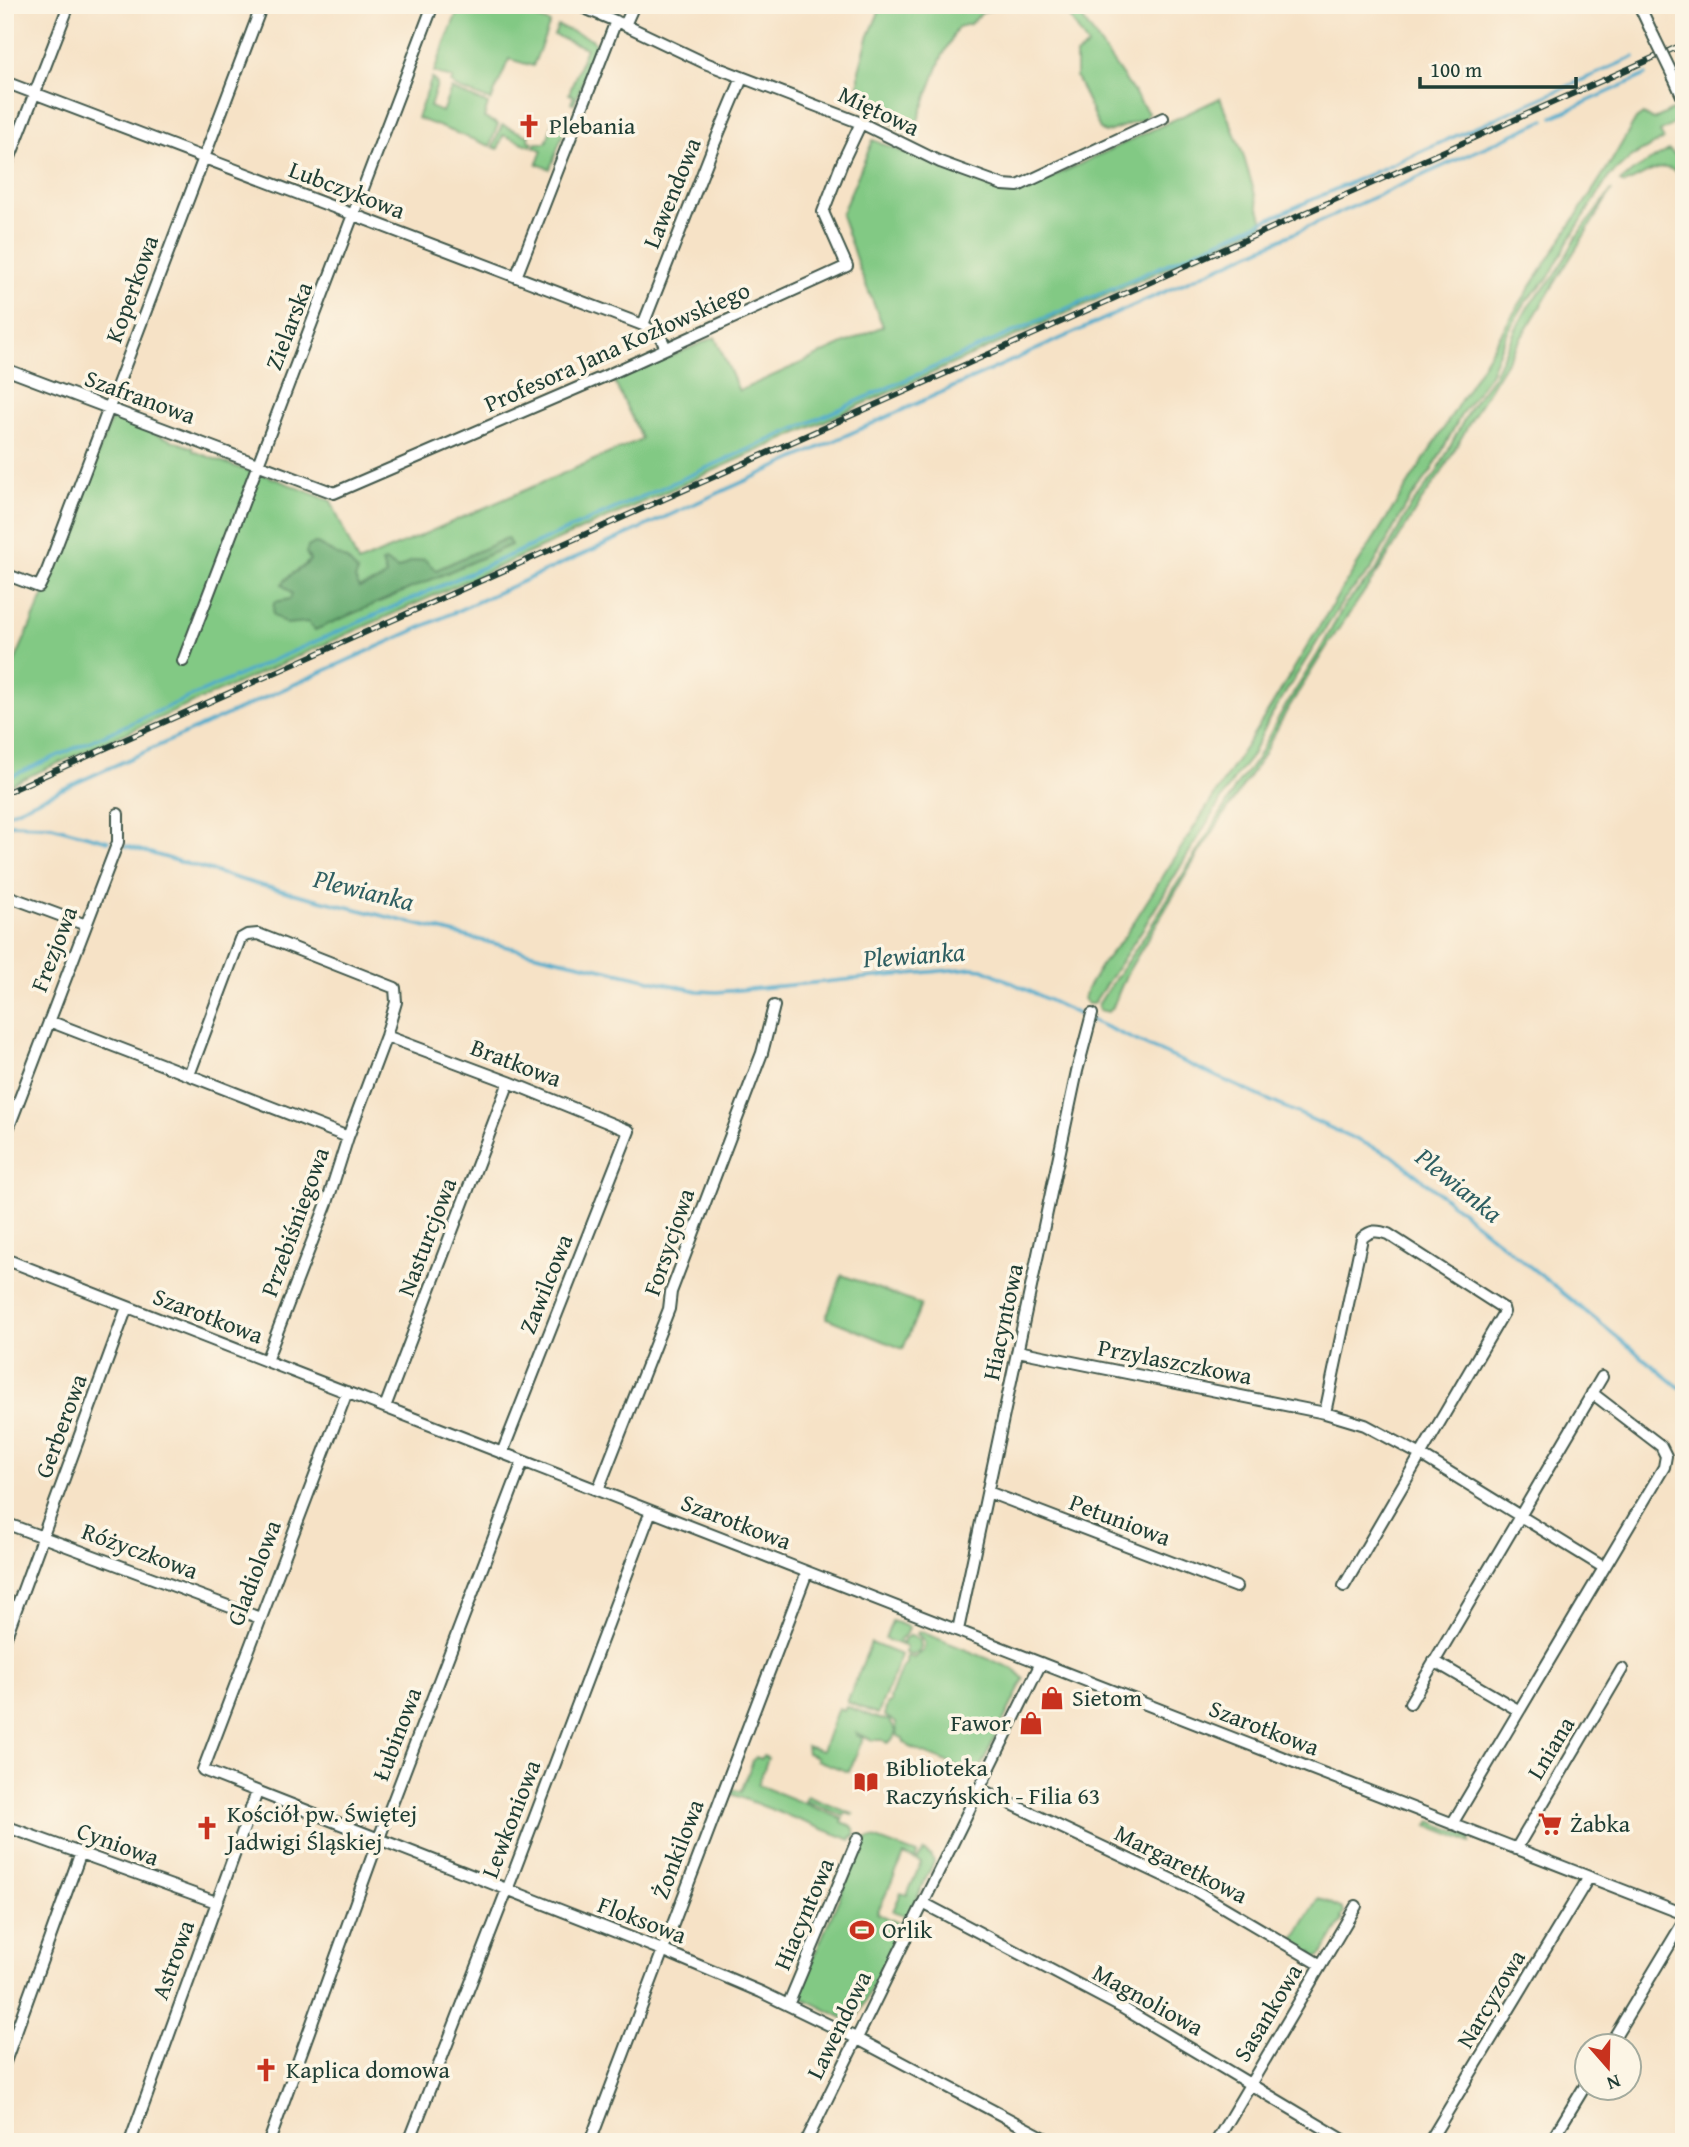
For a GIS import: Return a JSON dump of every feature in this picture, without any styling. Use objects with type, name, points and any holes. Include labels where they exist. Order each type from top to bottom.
[{"type":"street","points":[[5,170],[69,5]]},
{"type":"street","name":"Koperkowa","points":[[5,574],[39,587],[47,571],[262,5]]},
{"type":"street","name":"Zielarska","points":[[183,661],[433,5]]},
{"type":"street","name":"Miętowa","points":[[577,5],[705,63],[861,123],[940,162],[1003,185],[1018,186],[1163,118]]},
{"type":"street","points":[[516,277],[620,23],[634,5]]},
{"type":"street","points":[[1639,5],[1684,100]]},
{"type":"street","name":"Lawendowa","points":[[643,325],[743,78]]},
{"type":"street","name":"Lubczykowa","points":[[5,82],[643,325],[660,336],[666,348]]},
{"type":"street","name":"Profesora Jana Kozłowskiego","points":[[260,464],[334,493],[547,402],[847,266],[824,212],[842,163],[861,123]]},
{"type":"street","name":"Szafranowa","points":[[5,369],[260,464]]},
{"type":"street","name":"Frezjowa","points":[[5,1137],[118,842],[118,814]]},
{"type":"street","points":[[5,895],[86,925]]},
{"type":"street","name":"Przebiśniegowa","points":[[189,1075],[240,939],[247,935],[258,934],[395,988],[396,1002],[386,1036],[348,1137],[327,1203],[265,1361]]},
{"type":"street","name":"Forsycjowa","points":[[598,1490],[669,1309],[671,1292],[762,1053],[774,1006]]},
{"type":"street","name":"Hiacyntowa","points":[[958,1630],[1090,1018]]},
{"type":"street","name":"Przebiśniegowa","points":[[49,1021],[348,1137]]},
{"type":"street","name":"Bratkowa","points":[[386,1036],[629,1131]]},
{"type":"street","name":"Nasturcjowa","points":[[385,1407],[509,1082]]},
{"type":"street","name":"Zawilcowa","points":[[502,1453],[629,1131]]},
{"type":"street","points":[[1325,1413],[1362,1238],[1370,1232],[1382,1232],[1501,1305],[1504,1310],[1344,1586]]},
{"type":"street","name":"Szarotkowa","points":[[5,1259],[1684,1914]]},
{"type":"street","name":"Gerberowa","points":[[5,1639],[127,1307]]},
{"type":"street","name":"Przylaszczkowa","points":[[1018,1351],[1325,1413],[1365,1425],[1421,1455],[1603,1567]]},
{"type":"street","points":[[1410,1703],[1602,1377]]},
{"type":"street","name":"Gladiolowa","points":[[203,1770],[346,1392]]},
{"type":"street","points":[[1452,1824],[1664,1467],[1666,1456],[1661,1446],[1592,1393]]},
{"type":"street","name":"Łubinowa","points":[[270,2142],[379,1838],[523,1461]]},
{"type":"street","name":"Petuniowa","points":[[988,1492],[1236,1587]]},
{"type":"street","name":"Lewkoniowa","points":[[409,2142],[651,1511]]},
{"type":"street","name":"Różyczkowa","points":[[5,1523],[260,1618]]},
{"type":"street","name":"Żonkilowa","points":[[590,2142],[807,1572]]},
{"type":"street","points":[[1434,1661],[1518,1710]]},
{"type":"street","name":"Lawendowa","points":[[806,2142],[1041,1663]]},
{"type":"street","name":"Lniana","points":[[1516,1849],[1622,1668]]},
{"type":"street","name":"Floksowa","points":[[203,1770],[662,1950],[788,2005],[856,2038],[1038,2138],[1052,2142]]},
{"type":"street","name":"Margaretkowa","points":[[980,1788],[1196,1891],[1321,1965]]},
{"type":"street","name":"Astrowa","points":[[130,2142],[257,1792]]},
{"type":"street","name":"Cyniowa","points":[[5,1826],[216,1902]]},
{"type":"street","name":"Hiacyntowa","points":[[788,2005],[858,1838]]},
{"type":"street","points":[[5,2062],[81,1852]]},
{"type":"street","name":"Narcyzowa","points":[[1429,2142],[1589,1877]]},
{"type":"street","name":"Magnoliowa","points":[[923,1903],[1121,2007],[1347,2142]]},
{"type":"street","name":"Sasankowa","points":[[1216,2142],[1356,1906]]},
{"type":"street","points":[[1617,2032],[1684,1921]]},
{"type":"street","points":[[1551,2142],[1575,2102]]},
{"type":"street","points":[[1680,2142],[1684,2135]]},
{"type":"green space","points":[[460,5],[503,5],[550,23],[533,66],[509,59],[491,101],[457,88],[451,83],[453,79],[434,72]]},
{"type":"green space","points":[[882,5],[1001,5],[982,13],[970,24],[958,27],[941,59],[915,128],[905,133],[859,100],[859,70],[868,38]]},
{"type":"green space","points":[[1066,5],[1073,5],[1148,113],[1146,118],[1105,133],[1100,129],[1076,77],[1076,55],[1088,46],[1064,8]]},
{"type":"green space","points":[[558,26],[592,39],[596,46],[574,104],[571,103],[574,96],[569,94],[586,48],[554,35]]},
{"type":"green space","points":[[432,78],[437,84],[430,107],[442,112],[451,89],[488,104],[484,118],[498,124],[490,146],[417,118]]},
{"type":"green space","points":[[1220,98],[1243,154],[1264,225],[5,787],[5,684],[44,594],[111,420],[121,418],[121,421],[193,448],[193,451],[331,501],[358,563],[642,439],[614,381],[715,337],[739,391],[883,326],[841,215],[873,140],[1008,194],[1029,188]]},
{"type":"green space","points":[[1674,109],[1680,120],[1660,132],[1664,139],[1631,157],[1609,177],[1549,277],[1527,300],[1506,335],[1490,374],[1462,413],[1432,470],[1407,504],[1371,570],[1344,599],[1269,719],[1251,757],[1235,777],[1142,930],[1093,1004],[1087,1004],[1084,998],[1087,989],[1102,964],[1125,936],[1272,705],[1636,119],[1643,114],[1653,120]]},
{"type":"green space","points":[[553,123],[565,128],[550,169],[537,164],[542,150],[534,147],[536,143],[546,143]]},
{"type":"green space","points":[[502,125],[529,136],[528,140],[533,142],[531,146],[503,135],[498,149],[493,147]]},
{"type":"green space","points":[[1669,150],[1679,158],[1684,156],[1684,179],[1677,172],[1662,168],[1624,184],[1620,182],[1633,171]]},
{"type":"green space","points":[[1612,190],[1478,408],[1442,472],[1329,643],[1286,712],[1262,757],[1199,853],[1126,975],[1112,1009],[1108,1012],[1099,1010],[1098,1005],[1103,997],[1149,929],[1236,786],[1256,760],[1345,604],[1376,571],[1409,509],[1437,472],[1470,408],[1494,375],[1528,307],[1555,276],[1577,236]]},
{"type":"green space","points":[[507,538],[511,545],[315,630],[308,622],[286,624],[273,614],[274,602],[290,599],[292,594],[282,584],[310,560],[306,553],[308,547],[315,543],[347,560],[358,572],[355,579],[359,588],[381,580],[386,575],[382,563],[385,561],[398,569],[410,562],[424,559],[436,570]]},
{"type":"green space","points":[[842,1275],[921,1305],[903,1349],[826,1318]]},
{"type":"green space","points":[[892,1621],[909,1627],[899,1640],[901,1643],[911,1635],[920,1640],[918,1653],[905,1653],[906,1647],[885,1639]]},
{"type":"green space","points":[[919,1631],[1014,1669],[1024,1679],[977,1774],[909,1747],[903,1738],[897,1736],[896,1723],[884,1715],[902,1667],[906,1664],[906,1656],[914,1658],[923,1651],[923,1639],[917,1634]]},
{"type":"green space","points":[[871,1643],[901,1655],[878,1714],[847,1702]]},
{"type":"green space","points":[[846,1706],[879,1719],[889,1720],[896,1731],[893,1739],[887,1743],[856,1733],[863,1738],[849,1772],[816,1760],[817,1757],[807,1753],[806,1746],[822,1751],[838,1708],[844,1710]]},
{"type":"green space","points":[[763,1756],[768,1758],[758,1785],[843,1819],[842,1822],[854,1829],[855,1837],[852,1836],[851,1840],[731,1794],[733,1789],[741,1792],[753,1760]]},
{"type":"green space","points":[[807,1796],[853,1814],[846,1813],[844,1816],[805,1801]]},
{"type":"green space","points":[[1431,1821],[1470,1837],[1470,1842],[1428,1825]]},
{"type":"green space","points":[[869,1838],[917,1854],[915,1860],[904,1855],[877,1913],[903,1925],[856,2020],[851,2022],[797,1995],[864,1841]]},
{"type":"green space","points":[[924,1851],[934,1862],[907,1917],[893,1911],[901,1893],[907,1895],[921,1863],[917,1860]]},
{"type":"green space","points":[[1529,1860],[1574,1878],[1578,1884],[1526,1864]]},
{"type":"green space","points":[[1319,1898],[1343,1909],[1344,1913],[1341,1918],[1343,1920],[1318,1957],[1292,1943]]},
{"type":"waterway","points":[[5,779],[1634,57]]},
{"type":"waterway","points":[[1553,117],[1646,75]]},
{"type":"waterway","points":[[5,815],[1545,120]]},
{"type":"waterway","name":"Plewianka","points":[[5,824],[48,825],[108,841]]},
{"type":"waterway","name":"Plewianka","points":[[126,846],[256,884],[698,991],[717,992],[983,969],[1393,1156],[1684,1391]]},
{"type":"railway","points":[[5,793],[1684,44]]},
{"type":"place","name":"Plebania","points":[[529,126]]},
{"type":"place","name":"Sietom","points":[[1052,1698]]},
{"type":"place","name":"Fawor","points":[[1031,1723]]},
{"type":"place","name":"Biblioteka Raczyńskich - Filia 63","points":[[866,1782]]},
{"type":"place","name":"Żabka","points":[[1550,1824]]},
{"type":"place","name":"Kościół pw. Świętej Jadwigi Śląskiej","points":[[207,1828]]},
{"type":"place","name":"Orlik","points":[[862,1930]]},
{"type":"place","name":"Kaplica domowa","points":[[266,2070]]}]
